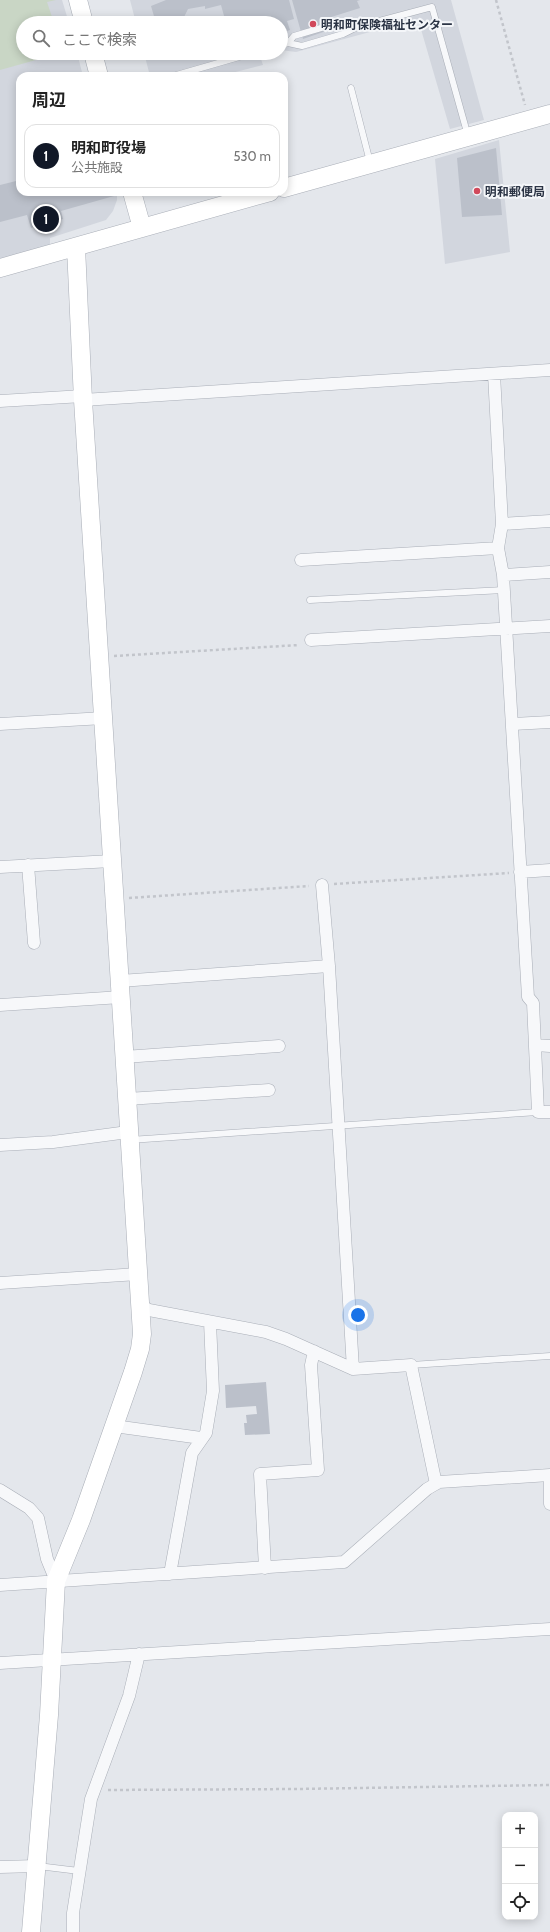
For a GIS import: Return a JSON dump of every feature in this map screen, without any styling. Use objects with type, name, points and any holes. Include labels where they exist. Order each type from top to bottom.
[{"type":"street","points":[[78,0],[82,16]]},
{"type":"street","points":[[95,60],[98,72]]},
{"type":"street","points":[[288,187],[550,114]]},
{"type":"street","points":[[133,196],[142,228]]},
{"type":"street","points":[[0,268],[256,196]]},
{"type":"street","points":[[30,1932],[37,1866],[53,1660],[53,1605],[56,1581],[114,1426],[140,1349],[142,1334],[83,398],[76,247]]},
{"type":"street","points":[[0,401],[83,398],[550,370]]},
{"type":"street","points":[[494,374],[502,524],[498,548],[504,575],[505,628],[513,724],[528,997],[533,1003],[538,1112],[550,1112]]},
{"type":"street","points":[[502,524],[550,521]]},
{"type":"street","points":[[301,560],[498,548]]},
{"type":"street","points":[[504,575],[550,572]]},
{"type":"street","points":[[311,640],[550,626]]},
{"type":"street","points":[[0,724],[104,718]]},
{"type":"street","points":[[513,724],[550,722]]},
{"type":"street","points":[[0,867],[112,861]]},
{"type":"street","points":[[28,865],[34,943]]},
{"type":"street","points":[[520,872],[550,870]]},
{"type":"street","points":[[322,885],[329,966],[353,1369]]},
{"type":"street","points":[[0,1005],[120,989],[329,966]]},
{"type":"street","points":[[535,1045],[550,1046]]},
{"type":"street","points":[[124,1057],[279,1046]]},
{"type":"street","points":[[127,1099],[269,1090]]},
{"type":"street","points":[[0,1145],[129,1136]]},
{"type":"street","points":[[0,1283],[138,1274]]},
{"type":"street","points":[[140,1305],[149,1310],[266,1332],[314,1351],[353,1369],[411,1365],[436,1484]]},
{"type":"street","points":[[170,1574],[192,1453],[201,1438],[206,1433],[213,1391],[210,1322]]},
{"type":"street","points":[[265,1568],[260,1474],[318,1470],[311,1365],[314,1351]]},
{"type":"street","points":[[114,1426],[201,1438]]},
{"type":"street","points":[[0,1585],[344,1562],[426,1489],[439,1482],[550,1475],[550,1504]]},
{"type":"street","points":[[0,1490],[29,1508],[38,1518],[47,1558],[56,1581]]},
{"type":"street","points":[[0,1663],[550,1629]]},
{"type":"street","points":[[73,1932],[73,1913],[79,1870],[93,1790],[129,1696],[140,1654]]},
{"type":"street","points":[[0,1867],[37,1866]]},
{"type":"lane","points":[[357,27],[338,23],[294,36],[288,43],[302,46],[343,34],[357,27],[432,7],[468,137]]},
{"type":"lane","points":[[187,72],[229,60]]},
{"type":"lane","points":[[351,88],[371,164]]},
{"type":"lane","points":[[310,600],[504,590]]},
{"type":"lane","points":[[129,1136],[338,1127],[538,1112]]},
{"type":"lane","points":[[411,1365],[550,1356]]},
{"type":"lane","points":[[37,1866],[79,1870]]},
{"type":"path","points":[[496,0],[529,120]]},
{"type":"path","points":[[100,656],[304,644],[311,640]]},
{"type":"path","points":[[93,1790],[289,1789],[550,1784]]},
{"type":"shaded area","points":[[0,0],[62,0],[67,16],[16,16],[16,60],[79,60],[82,72],[16,72],[16,196],[117,196],[117,200],[113,211],[106,220],[50,238],[50,246],[0,260]]},
{"type":"shaded area","points":[[130,0],[451,0],[484,120],[450,129],[418,19],[296,52],[288,51],[288,16],[134,16]]},
{"type":"shaded area","points":[[146,60],[261,60],[263,65],[236,72],[149,72]]},
{"type":"shaded area","points":[[499,140],[510,252],[445,264],[435,159]]},
{"type":"green space","points":[[0,0],[56,0],[47,2],[52,16],[16,16],[16,60],[36,60],[0,70]]},
{"type":"building","points":[[166,0],[289,0],[294,19],[288,21],[288,16],[224,16],[221,5],[205,9],[205,6],[188,9],[184,16],[154,16],[151,6]]},
{"type":"building","name":"明和町保険福祉センター","points":[[292,0],[360,0],[357,1],[360,8],[325,19],[329,30],[303,39]]},
{"type":"building","points":[[496,148],[502,215],[462,217],[457,158]]},
{"type":"building","points":[[16,181],[16,196],[114,196],[61,211],[63,219],[31,228],[27,215],[0,222],[0,185]]},
{"type":"building","points":[[266,1382],[270,1434],[245,1435],[244,1423],[247,1423],[246,1415],[257,1414],[256,1406],[226,1408],[225,1385]]},
{"type":"place","name":"明和町保険福祉センター","points":[[313,24]]},
{"type":"place","name":"明和郵便局","points":[[477,191]]},
{"type":"place","name":"明和町役場","points":[[46,219]]}]
